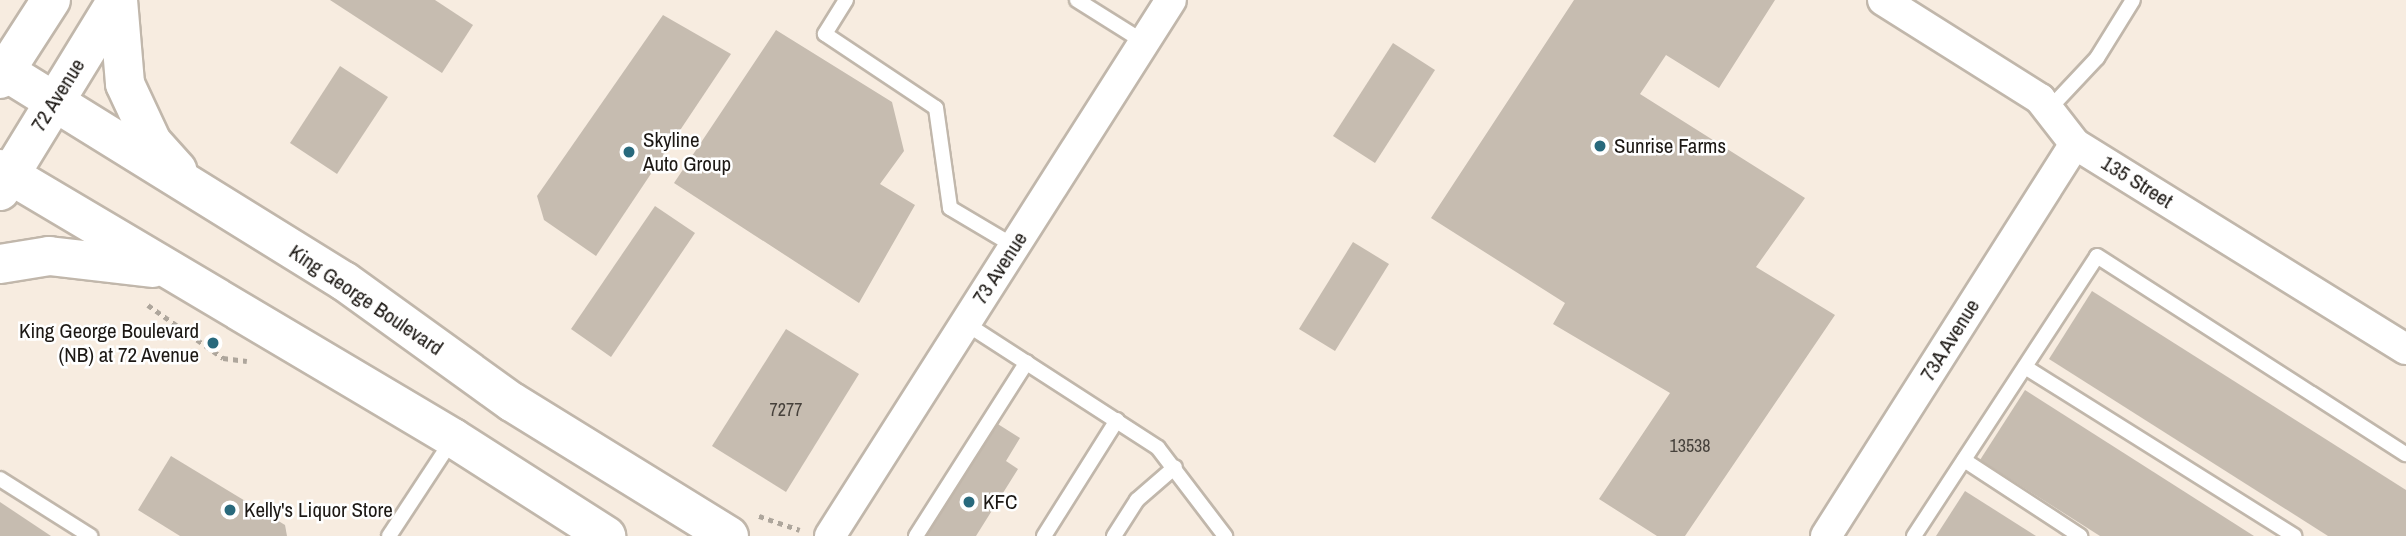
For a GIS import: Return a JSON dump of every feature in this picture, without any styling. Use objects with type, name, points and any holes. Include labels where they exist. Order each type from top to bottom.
[{"type":"main road","points":[[2,73],[51,0]]},
{"type":"main road","points":[[117,0],[125,84],[152,142],[192,188]]},
{"type":"main road","name":"72 Avenue","points":[[3,178],[117,0]]},
{"type":"main road","name":"King George Boulevard","points":[[2,73],[344,281],[512,402],[744,526]]},
{"type":"main road","points":[[3,178],[453,438],[606,536]]},
{"type":"main road","points":[[0,264],[49,256],[164,269]]},
{"type":"street","name":"73 Avenue","points":[[830,536],[1171,0]]},
{"type":"street","name":"135 Street","points":[[1883,0],[2050,108],[2075,144],[2406,349]]},
{"type":"street","name":"73A Avenue","points":[[1826,536],[2075,144]]},
{"type":"lane","points":[[846,0],[825,34],[936,108],[950,208],[1014,246]]},
{"type":"lane","points":[[1077,0],[1144,42]]},
{"type":"lane","points":[[2050,108],[2097,58],[2133,0]]},
{"type":"lane","points":[[1914,536],[2097,256],[2406,454]]},
{"type":"lane","points":[[965,323],[1158,448],[1225,536]]},
{"type":"lane","points":[[916,536],[1027,362]]},
{"type":"lane","points":[[2025,367],[2294,536]]},
{"type":"lane","points":[[1044,536],[1117,420]]},
{"type":"lane","points":[[389,536],[453,438]]},
{"type":"lane","points":[[1964,460],[2080,536]]},
{"type":"lane","points":[[1114,536],[1137,499],[1175,467]]},
{"type":"lane","points":[[0,479],[90,536]]},
{"type":"path","points":[[140,301],[174,320],[185,334],[223,358],[255,366]]},
{"type":"path","points":[[744,526],[798,529]]},
{"type":"building","points":[[330,0],[435,0],[473,25],[442,73]]},
{"type":"building","name":"Sunrise Farms","points":[[1574,0],[1775,0],[1719,88],[1666,55],[1640,94],[1805,198],[1756,267],[1835,315],[1685,536],[1657,536],[1599,499],[1670,393],[1553,324],[1565,303],[1431,218]]},
{"type":"building","points":[[663,15],[731,54],[596,256],[544,220],[537,196]]},
{"type":"building","points":[[776,30],[892,102],[904,151],[880,184],[915,205],[859,303],[674,183]]},
{"type":"building","points":[[1393,43],[1435,70],[1375,163],[1333,136]]},
{"type":"building","points":[[340,66],[388,97],[337,174],[290,143]]},
{"type":"building","points":[[655,206],[695,233],[611,357],[571,329]]},
{"type":"building","points":[[1353,242],[1389,264],[1335,351],[1299,329]]},
{"type":"building","points":[[2092,291],[2406,490],[2406,536],[2328,536],[2049,359]]},
{"type":"building","points":[[786,329],[859,374],[786,492],[712,446]]},
{"type":"building","points":[[2025,390],[2254,536],[2100,536],[1980,460]]},
{"type":"building","name":"KFC","points":[[993,421],[1020,438],[1006,461],[1018,469],[976,536],[921,536]]},
{"type":"building","points":[[171,456],[285,525],[287,536],[180,536],[138,510]]},
{"type":"building","points":[[1965,491],[2036,536],[1936,536]]},
{"type":"building","points":[[0,502],[51,536],[0,536]]},
{"type":"place","name":"Sunrise Farms","points":[[1600,146]]},
{"type":"place","name":"Skyline Auto Group","points":[[629,152]]},
{"type":"place","name":"King George Boulevard (NB) at 72 Avenue","points":[[213,343]]},
{"type":"place","name":"KFC","points":[[969,502]]},
{"type":"place","name":"Kelly's Liquor Store","points":[[230,510]]}]
